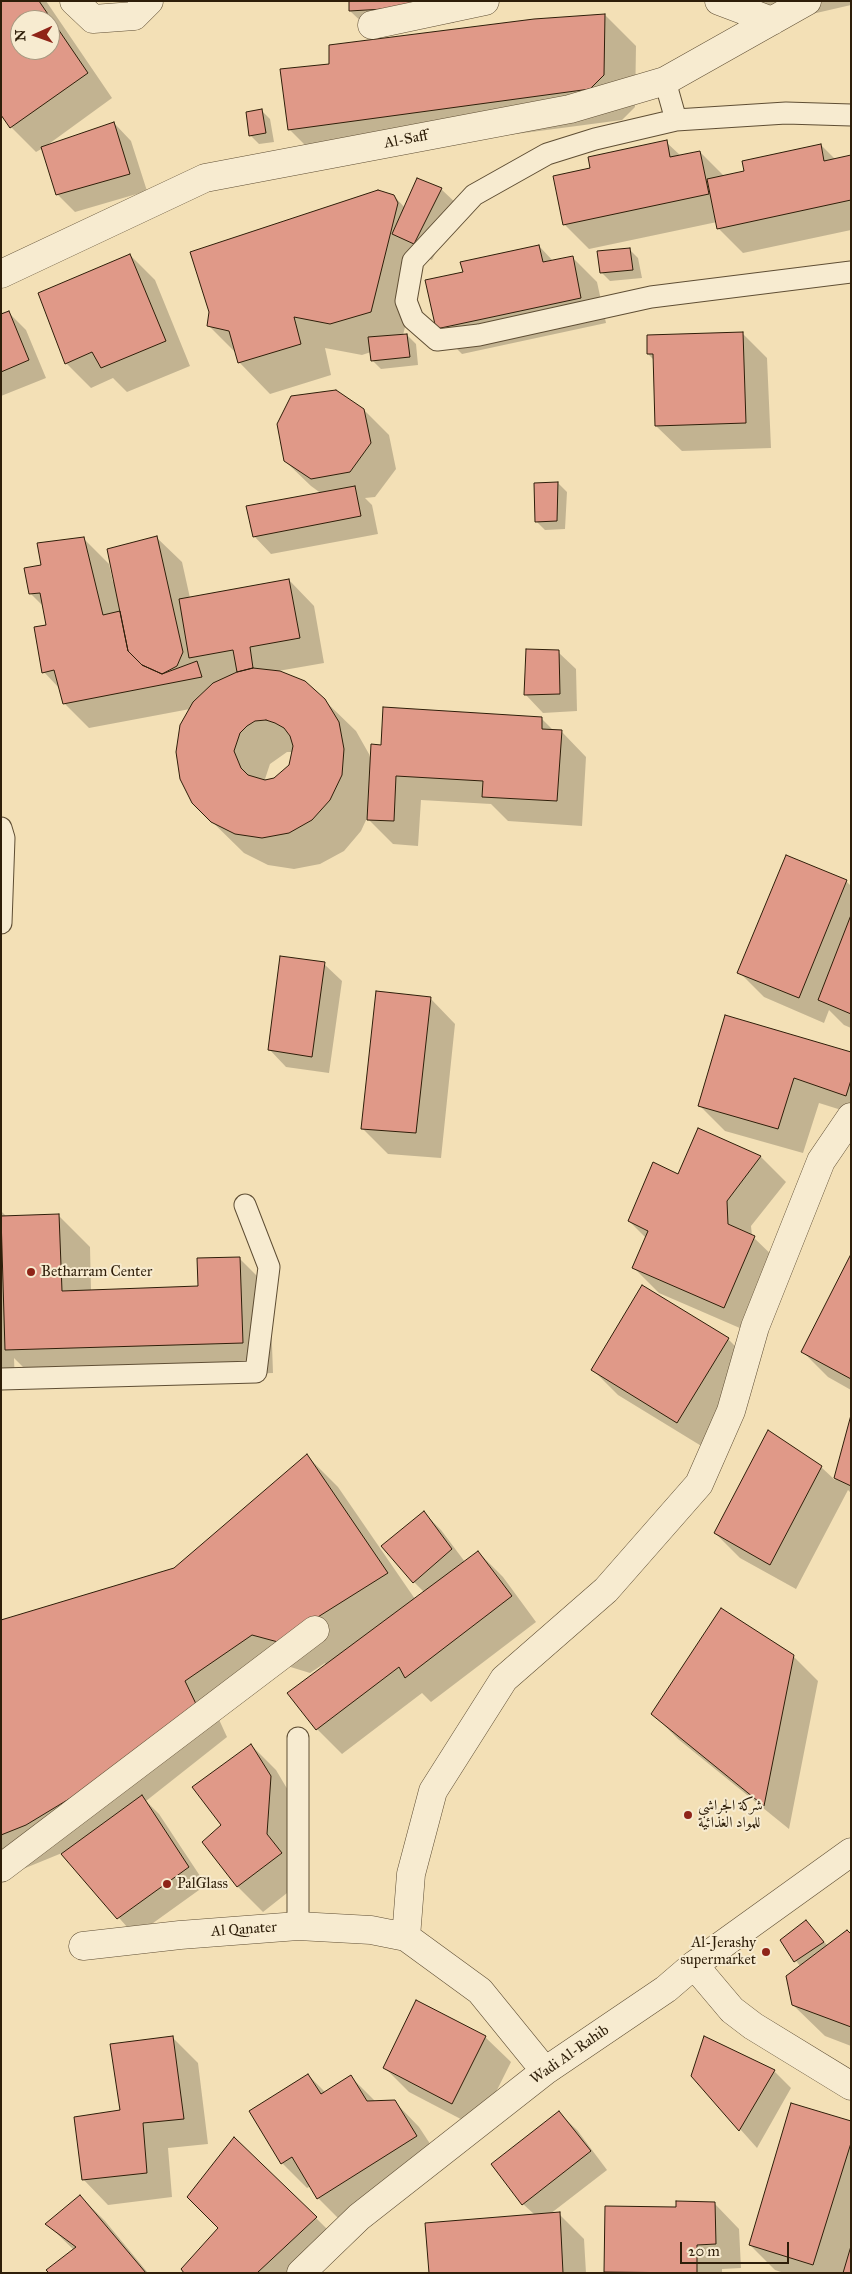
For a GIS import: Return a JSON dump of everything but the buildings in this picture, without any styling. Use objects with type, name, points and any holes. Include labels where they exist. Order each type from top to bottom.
[{"type":"street","points":[[74,1],[93,19],[134,16],[149,1]]},
{"type":"street","points":[[372,25],[485,1]]},
{"type":"street","points":[[719,1],[772,21]]},
{"type":"street","name":"Al-Saff","points":[[1,274],[204,178],[570,109],[665,81],[807,1]]},
{"type":"street","points":[[545,2071],[480,1991],[406,1937],[411,1874],[433,1792],[504,1679],[606,1590],[699,1484],[730,1412],[755,1327],[821,1161],[851,1116]]},
{"type":"street","points":[[1,1868],[315,1630]]},
{"type":"street","name":"Wadi Al-Rahib","points":[[311,2270],[359,2217],[545,2071],[666,1989],[694,1965],[851,1852]]},
{"type":"street","name":"Al Qanater","points":[[83,1946],[180,1935],[298,1926],[371,1930],[406,1937]]},
{"type":"street","points":[[694,1965],[732,2010],[753,2026],[851,2086]]},
{"type":"lane","points":[[665,81],[676,120]]},
{"type":"lane","points":[[851,115],[786,113],[676,120],[595,139],[547,154],[474,195],[413,261],[406,301],[413,320],[437,340],[470,336],[651,297],[851,272]]},
{"type":"lane","points":[[1,828],[4,838],[1,923]]},
{"type":"lane","points":[[1,1378],[256,1372],[269,1267],[245,1204]]},
{"type":"lane","points":[[298,1738],[298,1926]]},
{"type":"place","name":"Betharram Center","points":[[31,1272]]},
{"type":"place","name":"شركة الجراشي للمواد الغذائية","points":[[688,1815]]},
{"type":"place","name":"PalGlass","points":[[167,1884]]},
{"type":"place","name":"Al-Jerashy supermarket","points":[[766,1952]]}]
